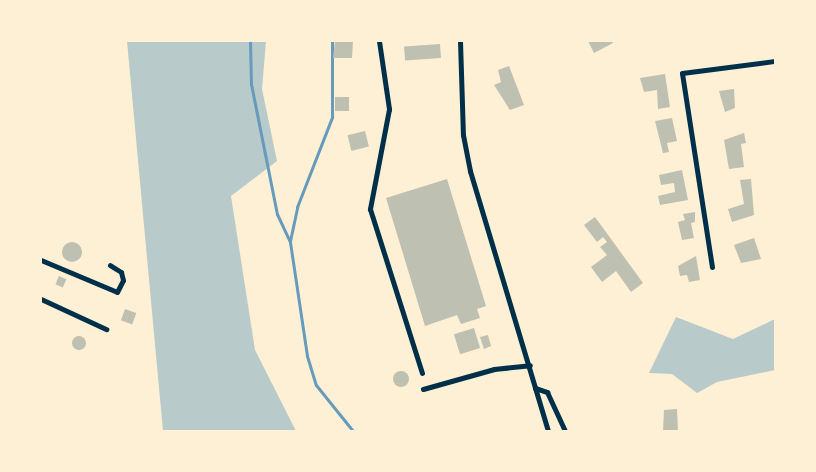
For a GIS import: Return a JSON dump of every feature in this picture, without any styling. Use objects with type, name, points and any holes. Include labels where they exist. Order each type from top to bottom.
[{"type":"street","points":[[378,41],[389,109],[370,209],[422,373]]},
{"type":"street","points":[[460,41],[463,135],[470,171],[530,365],[548,431]]},
{"type":"street","points":[[712,267],[682,73],[775,60]]},
{"type":"street","points":[[41,260],[117,292],[123,280],[121,272],[110,266]]},
{"type":"street","points":[[41,299],[106,329]]},
{"type":"street","points":[[423,389],[494,369],[530,365]]},
{"type":"street","points":[[535,388],[547,392],[565,431]]},
{"type":"shaded area","points":[[127,41],[266,41],[262,89],[277,161],[231,196],[255,350],[296,431],[163,431]]},
{"type":"shaded area","points":[[676,317],[733,339],[775,319],[775,370],[717,382],[697,393],[672,374],[649,373]]},
{"type":"building","points":[[335,41],[353,41],[352,58],[333,58]]},
{"type":"building","points":[[588,41],[612,41],[613,43],[594,53]]},
{"type":"building","points":[[440,44],[441,58],[405,60],[404,47]]},
{"type":"building","points":[[509,66],[524,105],[510,110],[494,85],[501,82],[498,70]]},
{"type":"building","points":[[665,74],[670,107],[658,109],[657,90],[644,92],[640,78]]},
{"type":"building","points":[[734,89],[735,108],[725,112],[719,91]]},
{"type":"building","points":[[335,97],[349,97],[349,111],[335,111]]},
{"type":"building","points":[[672,118],[677,141],[667,143],[669,152],[663,153],[655,121]]},
{"type":"building","points":[[365,131],[369,147],[351,151],[348,135]]},
{"type":"building","points":[[744,133],[746,143],[741,144],[744,167],[729,169],[724,140]]},
{"type":"building","points":[[682,170],[688,200],[660,205],[658,196],[675,192],[674,183],[661,185],[659,175]]},
{"type":"building","points":[[447,179],[486,306],[477,309],[480,318],[461,324],[457,315],[425,326],[386,198]]},
{"type":"building","points":[[751,179],[754,215],[732,222],[728,209],[744,204],[740,180]]},
{"type":"building","points":[[695,212],[695,222],[691,223],[694,238],[682,240],[678,222],[685,220],[683,214]]},
{"type":"building","points":[[595,217],[643,283],[631,292],[616,271],[602,282],[591,267],[607,255],[600,247],[607,242],[603,237],[597,242],[584,225]]},
{"type":"building","points":[[754,238],[761,259],[741,263],[734,245]]},
{"type":"building","points":[[72,242],[79,245],[82,252],[79,259],[72,262],[65,259],[62,252],[65,245]]},
{"type":"building","points":[[696,256],[700,280],[689,282],[687,275],[680,276],[678,266]]},
{"type":"building","points":[[59,276],[66,279],[63,287],[55,284]]},
{"type":"building","points":[[125,309],[136,313],[132,324],[121,320]]},
{"type":"building","points":[[474,328],[480,348],[460,354],[454,334]]},
{"type":"building","points":[[488,335],[491,346],[484,349],[480,337]]},
{"type":"building","points":[[79,336],[84,338],[86,343],[84,348],[79,350],[74,348],[72,343],[74,338]]},
{"type":"building","points":[[398,371],[404,371],[409,376],[407,385],[398,387],[393,382],[393,376]]},
{"type":"building","points":[[677,409],[678,431],[663,431],[664,410]]},
{"type":"waterway","points":[[250,41],[251,84],[277,214],[290,242],[307,356],[316,385],[353,431]]},
{"type":"waterway","points":[[290,241],[297,207],[332,117],[332,41]]}]
